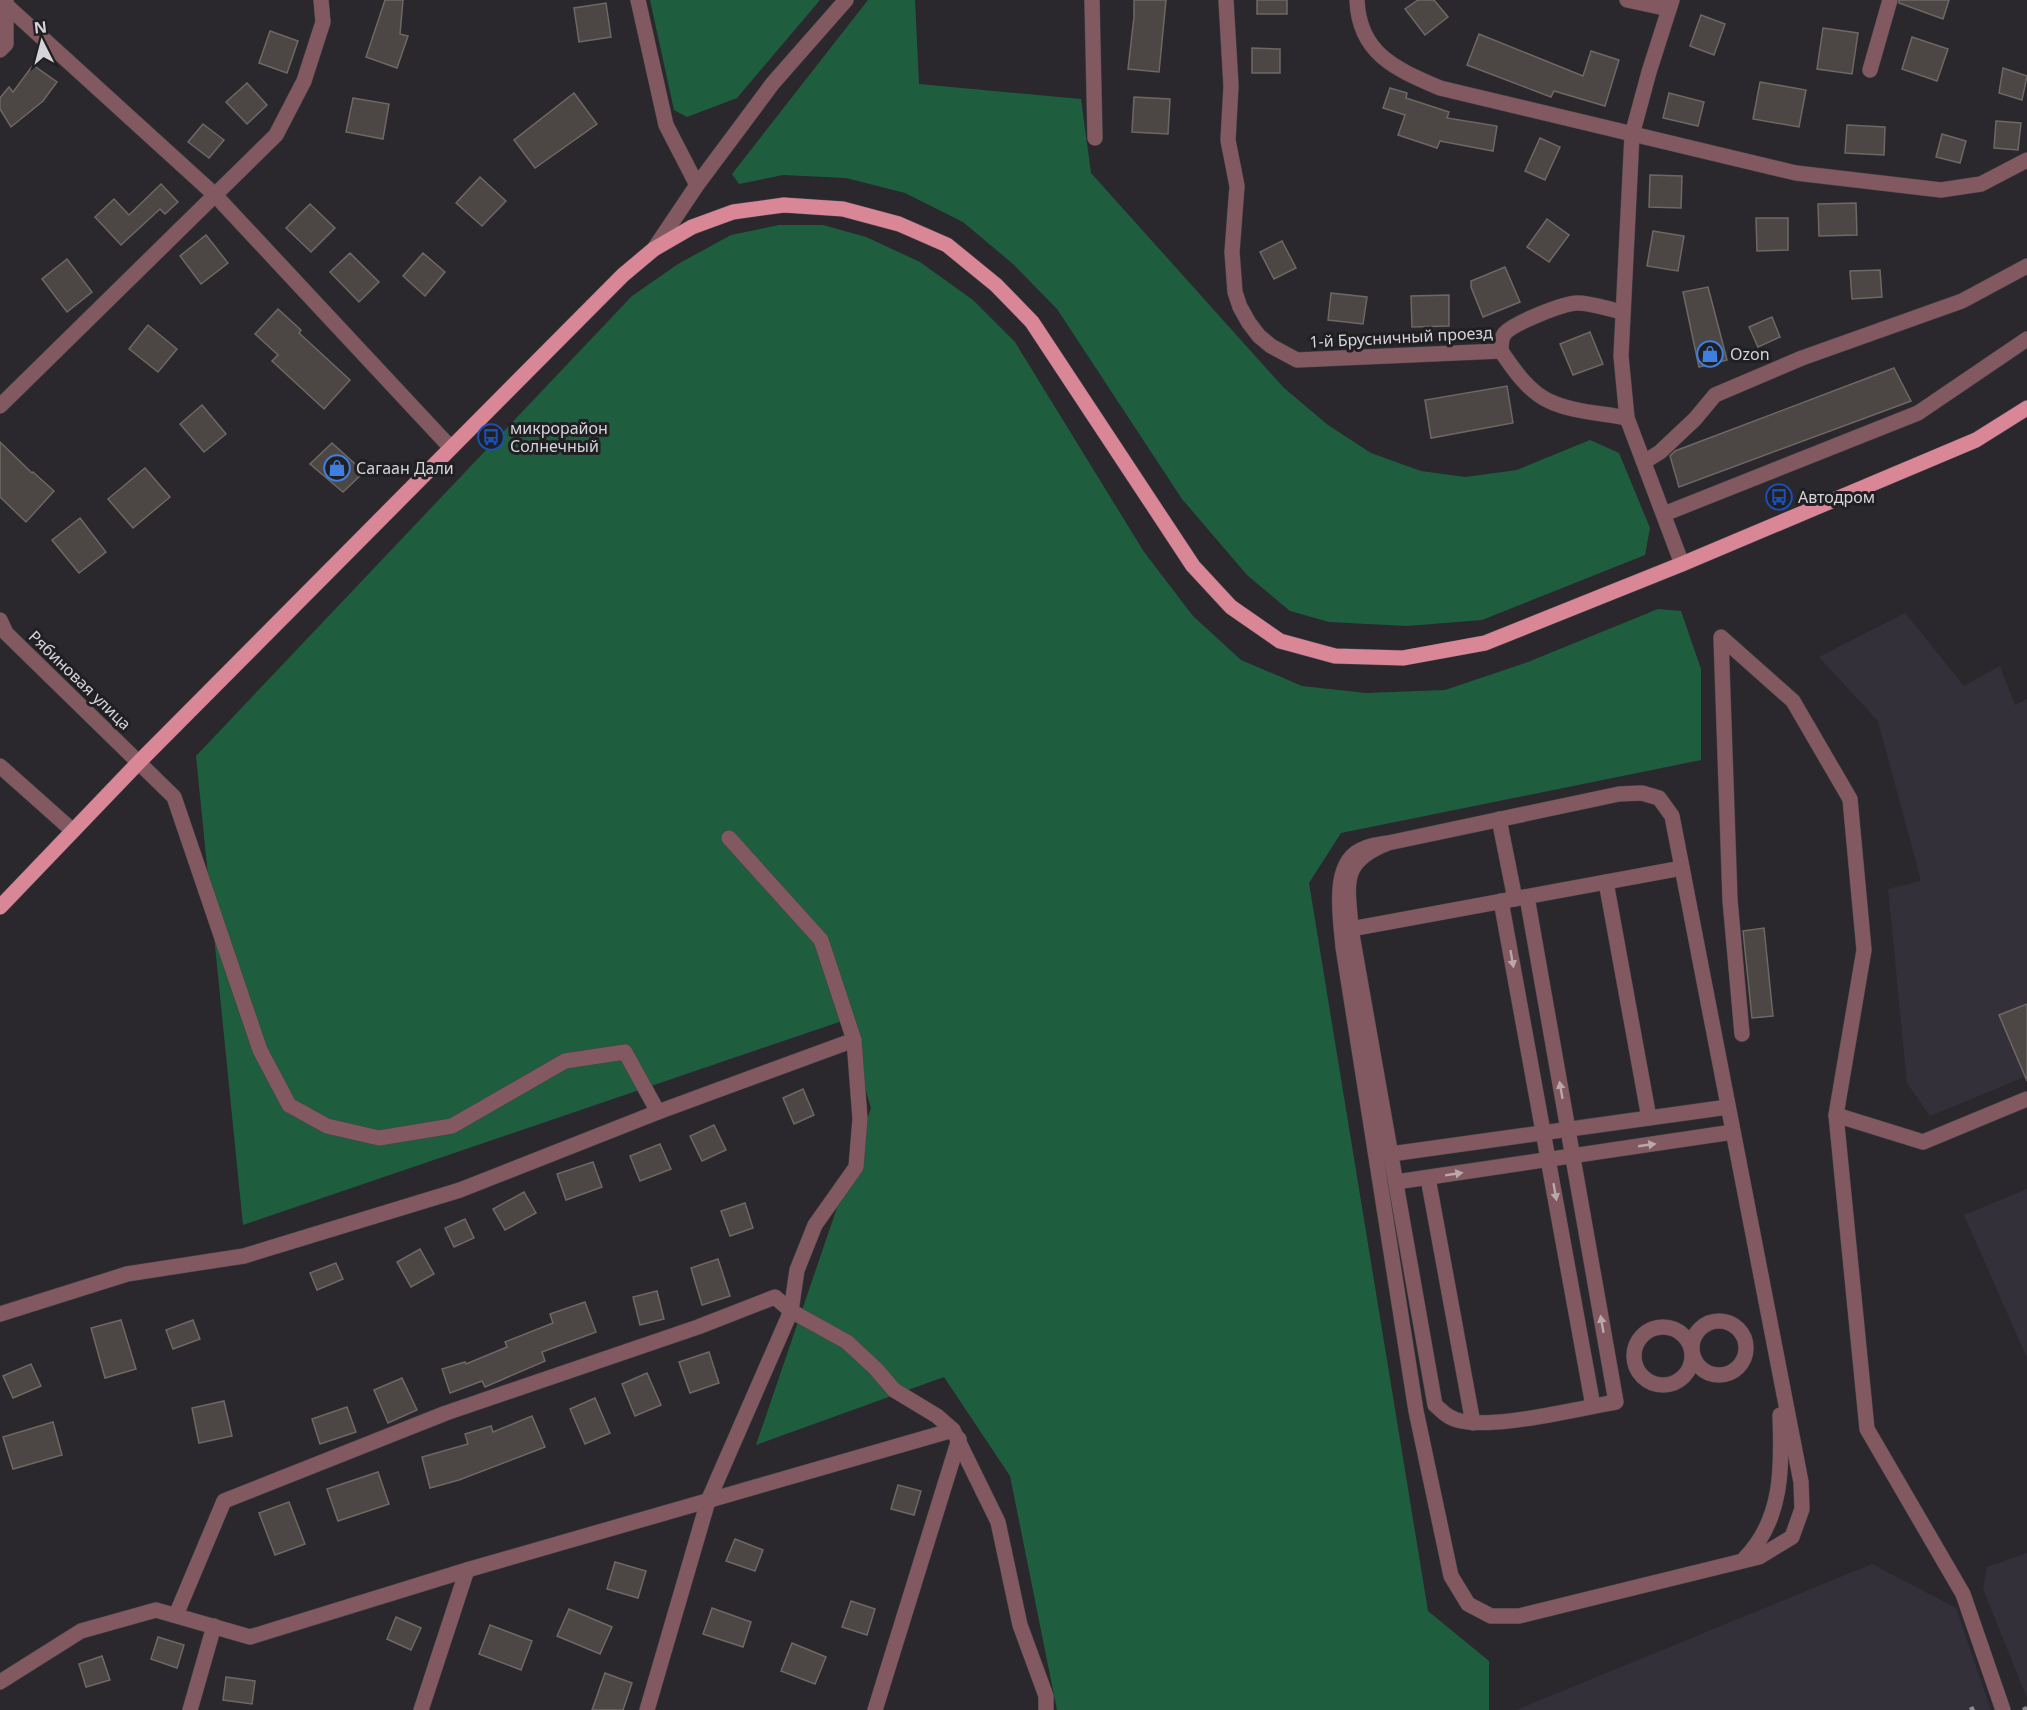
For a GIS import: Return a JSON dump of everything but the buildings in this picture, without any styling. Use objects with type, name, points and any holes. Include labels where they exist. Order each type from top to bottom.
[{"type":"main road","points":[[0,907],[139,762],[623,275],[654,249],[692,227],[733,212],[783,206],[843,209],[899,224],[947,245],[996,285],[1032,322],[1193,566],[1231,607],[1280,641],[1335,656],[1403,658],[1485,644],[1976,440],[2027,408]]},
{"type":"street","points":[[0,406],[276,135],[304,81],[324,22],[321,0]]},
{"type":"street","points":[[638,0],[666,125],[697,185]]},
{"type":"street","points":[[654,249],[697,185],[773,83],[846,0]]},
{"type":"street","points":[[1092,0],[1095,138]]},
{"type":"street","name":"1-й Брусничный проезд","points":[[1226,0],[1231,86],[1228,140],[1237,186],[1232,252],[1233,274],[1238,299],[1249,323],[1271,346],[1297,360],[1501,351],[1501,340],[1511,328],[1564,306],[1580,302],[1623,312]]},
{"type":"street","points":[[1357,0],[1363,33],[1371,46],[1387,62],[1413,76],[1440,88],[1632,135],[1796,173],[1941,190],[1981,184],[2027,160]]},
{"type":"street","points":[[1628,0],[1670,5],[1632,135],[1621,356],[1627,418],[1682,564]]},
{"type":"street","points":[[1870,70],[1890,0]]},
{"type":"street","points":[[5,2],[215,195],[452,448]]},
{"type":"street","points":[[0,50],[6,44],[5,2]]},
{"type":"street","points":[[1644,462],[1660,452],[1695,419],[1714,395],[1802,358],[1962,301],[2027,266]]},
{"type":"street","points":[[1664,514],[1918,413],[2027,339]]},
{"type":"street","points":[[1501,351],[1513,369],[1549,401],[1565,407],[1627,418]]},
{"type":"street","name":"Рябиновая улица","points":[[0,620],[6,633],[174,797],[260,1050],[289,1105],[327,1126],[379,1138],[452,1126],[565,1061],[625,1052],[658,1112]]},
{"type":"street","points":[[1742,1034],[1730,900],[1721,637],[1793,701],[1850,799],[1864,950],[1836,1114],[1867,1429],[1963,1594],[2003,1710]]},
{"type":"street","points":[[0,766],[73,831]]},
{"type":"street","points":[[1642,793],[1659,798],[1672,816],[1801,1482],[1802,1509],[1792,1537],[1759,1557],[1519,1616],[1491,1616],[1468,1604],[1451,1576],[1416,1411],[1343,947],[1339,896],[1344,868],[1352,856],[1363,848],[1388,843],[1619,794],[1642,793]]},
{"type":"street","points":[[1388,843],[1368,851],[1354,865],[1348,884],[1352,929],[1435,1405],[1451,1418],[1473,1423],[1499,1422],[1616,1402],[1568,1129],[1514,899],[1499,819]]},
{"type":"street","points":[[647,1710],[708,1501],[791,1311],[796,1270],[815,1225],[856,1167],[860,1119],[854,1040],[821,940],[729,838]]},
{"type":"street","points":[[1352,929],[1682,868]]},
{"type":"street","points":[[1606,882],[1649,1118]]},
{"type":"street","points":[[1514,899],[1544,1133],[1593,1406]]},
{"type":"street","points":[[0,1314],[128,1274],[244,1256],[460,1190],[658,1112],[854,1040]]},
{"type":"street","points":[[1836,1114],[1923,1142],[2027,1100]]},
{"type":"street","points":[[1391,1154],[1728,1107]]},
{"type":"street","points":[[1396,1182],[1733,1132]]},
{"type":"street","points":[[1428,1178],[1473,1423]]},
{"type":"street","points":[[176,1615],[224,1501],[446,1413],[698,1327],[775,1297],[791,1311],[847,1342],[876,1369],[894,1390],[937,1416],[956,1434],[998,1522],[1020,1625],[1046,1696],[1046,1710]]},
{"type":"street","points":[[1745,1343],[1740,1331],[1725,1322],[1716,1321],[1699,1329],[1694,1336],[1692,1354],[1691,1364],[1687,1373],[1680,1380],[1671,1384],[1661,1385],[1643,1378],[1634,1361],[1637,1342],[1651,1329],[1660,1327],[1670,1327],[1685,1337],[1691,1346],[1692,1354],[1695,1362],[1709,1374],[1726,1374],[1740,1364],[1744,1357],[1745,1343]]},
{"type":"street","points":[[1745,1343],[1773,1338]]},
{"type":"street","points":[[1610,1365],[1634,1361]]},
{"type":"street","points":[[1743,1561],[1759,1544],[1770,1522],[1779,1484],[1782,1447],[1778,1367]]},
{"type":"street","points":[[0,1682],[81,1631],[156,1610],[250,1637],[467,1570],[708,1501],[956,1434]]},
{"type":"street","points":[[875,1710],[956,1434]]},
{"type":"street","points":[[421,1710],[467,1570]]},
{"type":"street","points":[[190,1710],[214,1626]]},
{"type":"shaded area","points":[[1905,613],[1964,686],[2000,666],[2015,705],[2027,699],[2027,1076],[1930,1116],[1907,1083],[1888,889],[1921,881],[1878,721],[1819,657]]},
{"type":"shaded area","points":[[2027,1189],[2027,1358],[1964,1215]]},
{"type":"shaded area","points":[[2027,1553],[2027,1698],[1983,1589],[1987,1567]]},
{"type":"shaded area","points":[[1872,1564],[1956,1608],[1991,1710],[1516,1710]]},
{"type":"green space","points":[[650,0],[820,0],[737,98],[687,117],[674,110]]},
{"type":"green space","points":[[868,0],[915,0],[919,84],[1081,99],[1091,173],[1284,388],[1328,425],[1371,453],[1421,471],[1465,477],[1517,470],[1590,440],[1619,453],[1650,528],[1645,555],[1482,620],[1407,626],[1329,622],[1290,611],[1247,575],[1182,499],[1057,309],[1013,264],[963,222],[905,193],[846,178],[783,175],[739,184],[732,174]]},
{"type":"green space","points":[[779,225],[823,225],[866,237],[920,262],[973,300],[1015,342],[1144,552],[1193,616],[1241,660],[1302,686],[1366,693],[1445,690],[1528,662],[1658,609],[1681,611],[1701,669],[1701,760],[1341,833],[1309,883],[1428,1611],[1489,1661],[1489,1710],[1057,1710],[1010,1476],[944,1377],[756,1445],[871,1108],[845,1020],[243,1225],[196,756],[632,296],[678,264],[731,235]]},
{"type":"railway","points":[[1970,1710],[1974,1708]]},
{"type":"railway","points":[[2023,1710],[2027,1708]]},
{"type":"place","name":"Ozon","points":[[1710,354]]},
{"type":"place","name":"микрорайон Солнечный","points":[[491,437]]},
{"type":"place","name":"Сагаан Дали","points":[[337,468]]},
{"type":"place","name":"Автодром","points":[[1779,497]]}]
